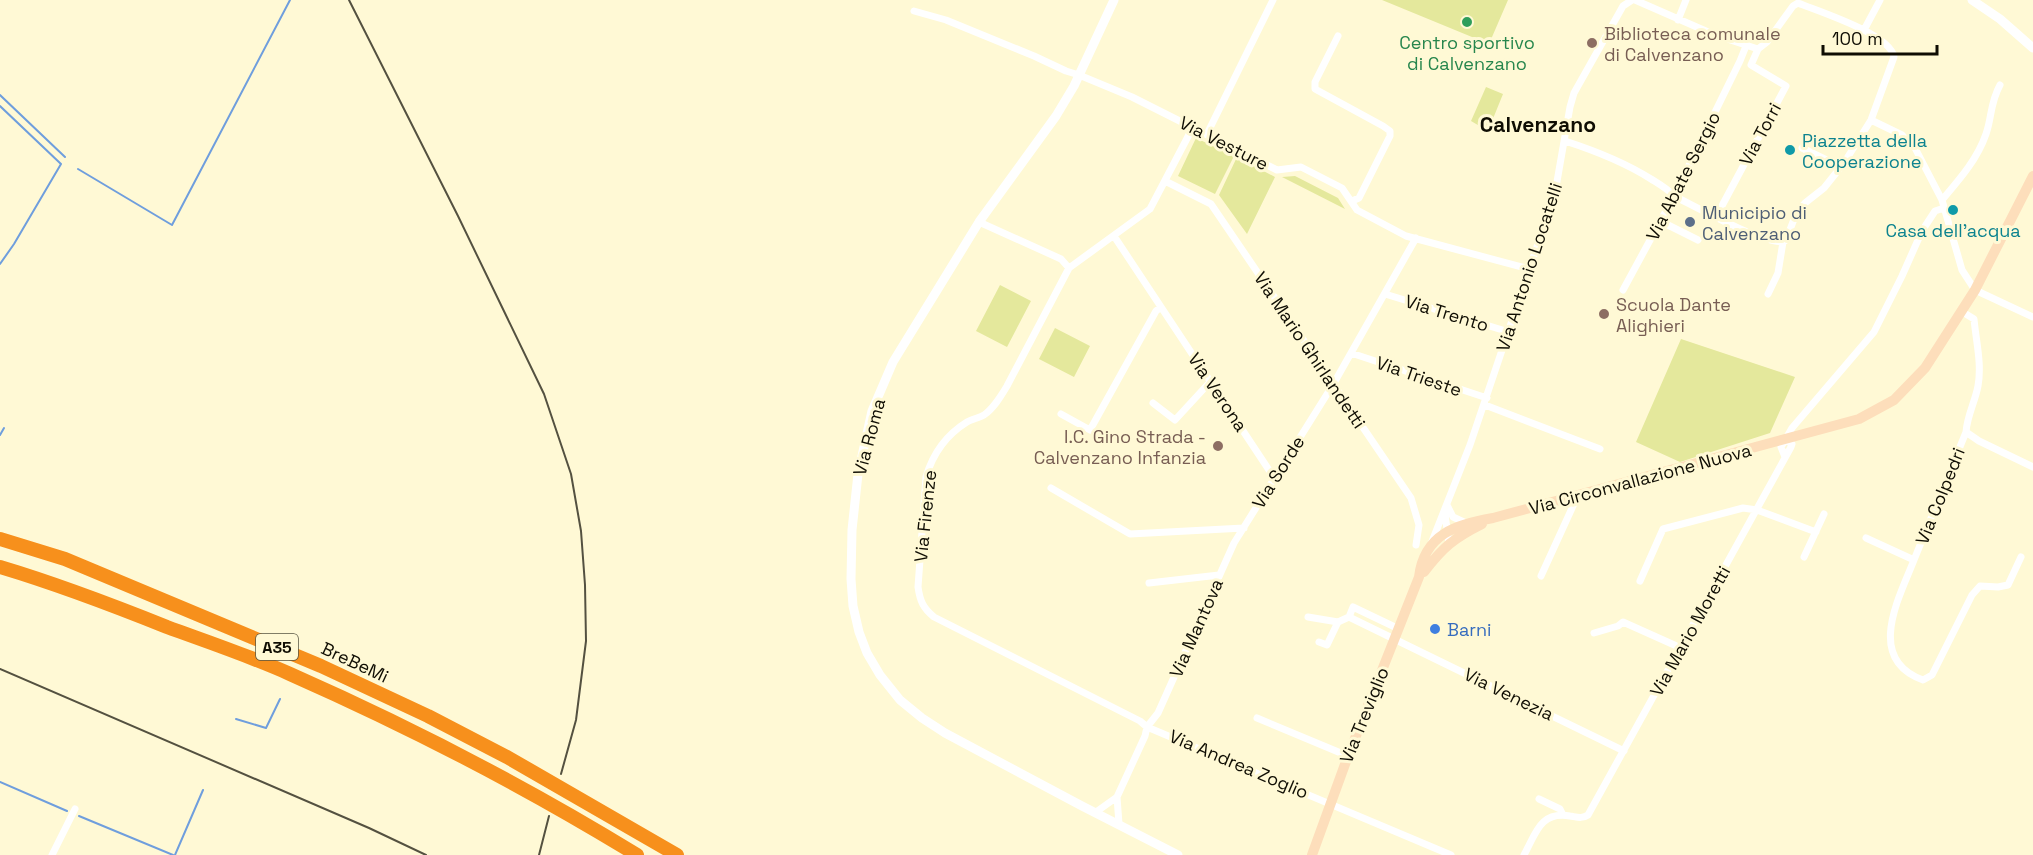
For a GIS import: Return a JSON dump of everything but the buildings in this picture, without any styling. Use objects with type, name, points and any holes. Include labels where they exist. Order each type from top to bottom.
[{"type":"highway","name":"BreBeMi","points":[[0,539],[65,559],[321,666],[428,716],[544,777],[677,855]]},
{"type":"highway","name":"BreBeMi","points":[[0,567],[57,584],[288,673],[434,741],[571,814],[637,855]]},
{"type":"main road","name":"Via Circonvallazione Nuova","points":[[1493,518],[1859,419],[1894,400],[1925,368],[1975,290],[2033,176]]},
{"type":"main road","points":[[1419,577],[1447,531],[1466,523],[1493,518]]},
{"type":"main road","points":[[1439,543],[1461,535],[1493,518]]},
{"type":"main road","name":"Via Treviglio","points":[[1312,855],[1348,756],[1419,577],[1420,568],[1428,552],[1439,543]]},
{"type":"street","name":"Via Roma","points":[[1114,0],[1079,75],[1056,116],[979,222],[893,362],[872,411],[858,474],[852,530],[853,606],[867,653],[880,675],[900,700],[922,718],[945,733],[1178,855]]},
{"type":"street","points":[[1206,134],[1273,0]]},
{"type":"street","points":[[1632,0],[1678,20],[1758,49],[1767,42],[1793,6],[1798,3],[1864,30],[1893,50],[1894,57],[1871,120],[1841,167],[1824,188],[1805,202],[1796,214],[1786,240],[1783,242],[1778,273],[1767,294]]},
{"type":"street","name":"Via Antonio Locatelli","points":[[1439,543],[1446,507],[1486,401],[1555,193],[1574,93],[1623,6],[1632,0]]},
{"type":"street","points":[[1678,20],[1686,0]]},
{"type":"street","points":[[1864,30],[1880,0]]},
{"type":"street","points":[[1972,0],[2000,19],[2033,48]]},
{"type":"street","name":"Via Vesture","points":[[914,11],[946,20],[1132,97],[1277,170],[1301,167],[1342,188],[1357,210],[1406,236],[1529,269]]},
{"type":"street","points":[[1338,36],[1315,82],[1314,89],[1390,131],[1390,136],[1359,198],[1352,201]]},
{"type":"street","name":"Via Abate Sergio","points":[[1623,290],[1674,196],[1746,46]]},
{"type":"street","name":"Via Torri","points":[[1716,217],[1786,86],[1751,65],[1758,49]]},
{"type":"street","points":[[1942,200],[1973,162],[1987,132],[1993,97],[2000,85]]},
{"type":"street","points":[[1871,120],[1902,135],[1915,148],[1942,200],[1962,270],[1975,290],[2033,317]]},
{"type":"street","name":"Via Firenze","points":[[1147,727],[1140,721],[927,612],[920,602],[918,587],[926,477],[931,460],[951,434],[968,422],[984,415],[996,403],[1069,268],[1150,210],[1193,127]]},
{"type":"street","points":[[1565,141],[1603,153],[1635,169],[1669,190],[1674,196],[1716,217],[1772,241],[1783,242]]},
{"type":"street","points":[[1802,148],[1841,167]]},
{"type":"street","name":"Via Mario Ghirlandetti","points":[[1165,181],[1211,204],[1411,498],[1419,525],[1416,545]]},
{"type":"street","points":[[1786,440],[1792,428],[1874,332],[1922,231],[1935,211],[1944,208]]},
{"type":"street","points":[[1660,221],[1698,240]]},
{"type":"street","points":[[979,222],[1061,259],[1069,268]]},
{"type":"street","name":"Via Verona","points":[[1114,236],[1275,476]]},
{"type":"street","name":"Via Sorde","points":[[1051,488],[1130,534],[1244,528],[1334,384],[1416,238]]},
{"type":"street","name":"Via Trento","points":[[1385,294],[1509,332]]},
{"type":"street","points":[[1061,414],[1090,430],[1156,311],[1161,307]]},
{"type":"street","name":"Via Colpedri","points":[[1961,311],[1974,319],[1979,356],[1978,386],[1966,432],[1892,615],[1889,643],[1901,667],[1914,677],[1923,680],[1932,675],[1972,595],[1980,586],[2008,585],[2021,558]]},
{"type":"street","name":"Via Trieste","points":[[1351,353],[1486,401],[1600,449]]},
{"type":"street","points":[[1153,404],[1174,420],[1210,382]]},
{"type":"street","points":[[1966,432],[1979,441],[2033,467]]},
{"type":"street","name":"Via Mario Moretti","points":[[1563,815],[1585,818],[1588,815],[1785,457],[1781,447],[1786,440]]},
{"type":"street","points":[[1541,576],[1578,495]]},
{"type":"street","points":[[1446,507],[1453,517],[1466,523]]},
{"type":"street","name":"Via Antonio Locatelli","points":[[1446,507],[1447,531]]},
{"type":"street","points":[[1640,581],[1663,529],[1743,508],[1757,510],[1816,532]]},
{"type":"street","points":[[1804,557],[1824,514]]},
{"type":"street","name":"Via Mantova","points":[[1147,727],[1158,713],[1219,575],[1244,528]]},
{"type":"street","name":"Via Colpedri","points":[[1866,538],[1914,560]]},
{"type":"street","points":[[1149,583],[1219,575]]},
{"type":"street","points":[[1308,617],[1338,622],[1349,617],[1353,608],[1397,633]]},
{"type":"street","points":[[1319,642],[1327,645],[1338,622]]},
{"type":"street","points":[[1594,633],[1618,626],[1623,622],[1681,648]]},
{"type":"street","name":"Via Venezia","points":[[1397,633],[1624,751]]},
{"type":"street","points":[[1257,718],[1348,756]]},
{"type":"street","points":[[1095,812],[1117,796],[1147,727]]},
{"type":"street","name":"Via Andrea Zoglio","points":[[1147,727],[1451,855]]},
{"type":"street","points":[[1117,796],[1119,824]]},
{"type":"street","points":[[1524,855],[1540,825],[1547,818],[1563,815],[1560,809],[1539,799]]},
{"type":"street","points":[[52,855],[75,809]]},
{"type":"green space","name":"Centro sportivo di Calvenzano","points":[[1382,0],[1508,0],[1489,44]]},
{"type":"green space","points":[[1486,87],[1503,94],[1488,131],[1471,121]]},
{"type":"green space","points":[[1196,138],[1234,156],[1215,194],[1178,176]]},
{"type":"green space","points":[[1237,157],[1275,177],[1247,234],[1219,195]]},
{"type":"green space","points":[[1295,176],[1338,198],[1345,209],[1282,177]]},
{"type":"green space","points":[[1000,285],[1031,301],[1007,347],[976,331]]},
{"type":"green space","points":[[1055,328],[1090,346],[1074,377],[1039,359]]},
{"type":"green space","points":[[1681,339],[1795,377],[1770,433],[1680,462],[1636,442]]},
{"type":"waterway","points":[[78,169],[172,225],[290,0]]},
{"type":"waterway","points":[[0,95],[65,157]]},
{"type":"waterway","points":[[0,106],[61,164],[0,264]]},
{"type":"waterway","points":[[0,435],[4,428]]},
{"type":"waterway","points":[[236,719],[266,728],[280,699]]},
{"type":"waterway","points":[[0,782],[67,811]]},
{"type":"waterway","points":[[175,855],[203,790]]},
{"type":"waterway","points":[[79,816],[173,855]]},
{"type":"railway","points":[[349,0],[458,216],[544,394],[571,474],[581,531],[586,641],[576,720],[561,774]]},
{"type":"railway","points":[[0,669],[369,828],[426,855]]},
{"type":"railway","points":[[539,855],[549,816]]},
{"type":"place","name":"Centro sportivo di Calvenzano","points":[[1467,22]]},
{"type":"place","name":"Biblioteca comunale di Calvenzano","points":[[1592,43]]},
{"type":"place","name":"Piazzetta della Cooperazione","points":[[1790,150]]},
{"type":"place","name":"Casa dell'acqua","points":[[1953,210]]},
{"type":"place","name":"Municipio di Calvenzano","points":[[1690,222]]},
{"type":"place","name":"Scuola Dante Alighieri","points":[[1604,314]]},
{"type":"place","name":"I.C. Gino Strada - Calvenzano Infanzia","points":[[1218,446]]},
{"type":"place","name":"Barni","points":[[1435,629]]},
{"type":"district","name":"Calvenzano","points":[[1538,124]]}]
